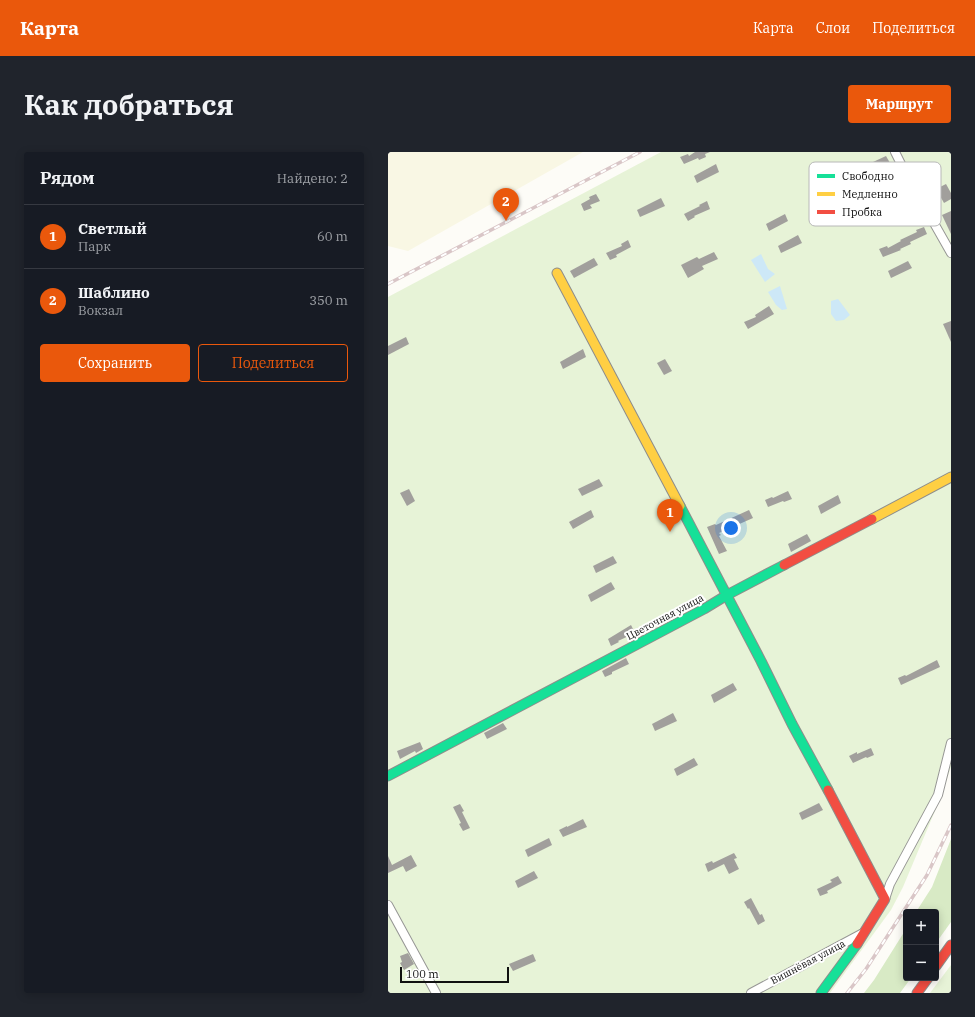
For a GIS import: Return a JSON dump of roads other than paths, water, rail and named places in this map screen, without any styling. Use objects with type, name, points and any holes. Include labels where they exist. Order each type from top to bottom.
[{"type":"street","points":[[895,152],[900,162]]},
{"type":"street","points":[[936,226],[951,253]]},
{"type":"street","points":[[557,273],[885,899]]},
{"type":"street","name":"Цветочная улица","points":[[388,776],[951,477]]},
{"type":"street","points":[[821,993],[865,932],[885,899],[890,884],[938,795],[951,743]]},
{"type":"street","points":[[388,905],[436,993]]},
{"type":"street","name":"Вишнёвая улица","points":[[751,993],[865,932]]},
{"type":"street","points":[[939,962],[951,945]]},
{"type":"street","points":[[916,993],[926,981]]},
{"type":"water","points":[[761,254],[768,269],[775,274],[765,282],[751,260]]},
{"type":"water","points":[[780,286],[787,309],[782,310],[776,305],[768,292]]},
{"type":"water","points":[[838,299],[850,315],[844,320],[836,321],[831,314],[831,301]]},
{"type":"railway","points":[[388,284],[640,152]]},
{"type":"railway","points":[[847,993],[866,969],[927,875],[951,825]]},
{"type":"place","name":"Шаблино","points":[[506,221]]},
{"type":"place","name":"Светлый","points":[[670,532]]}]
